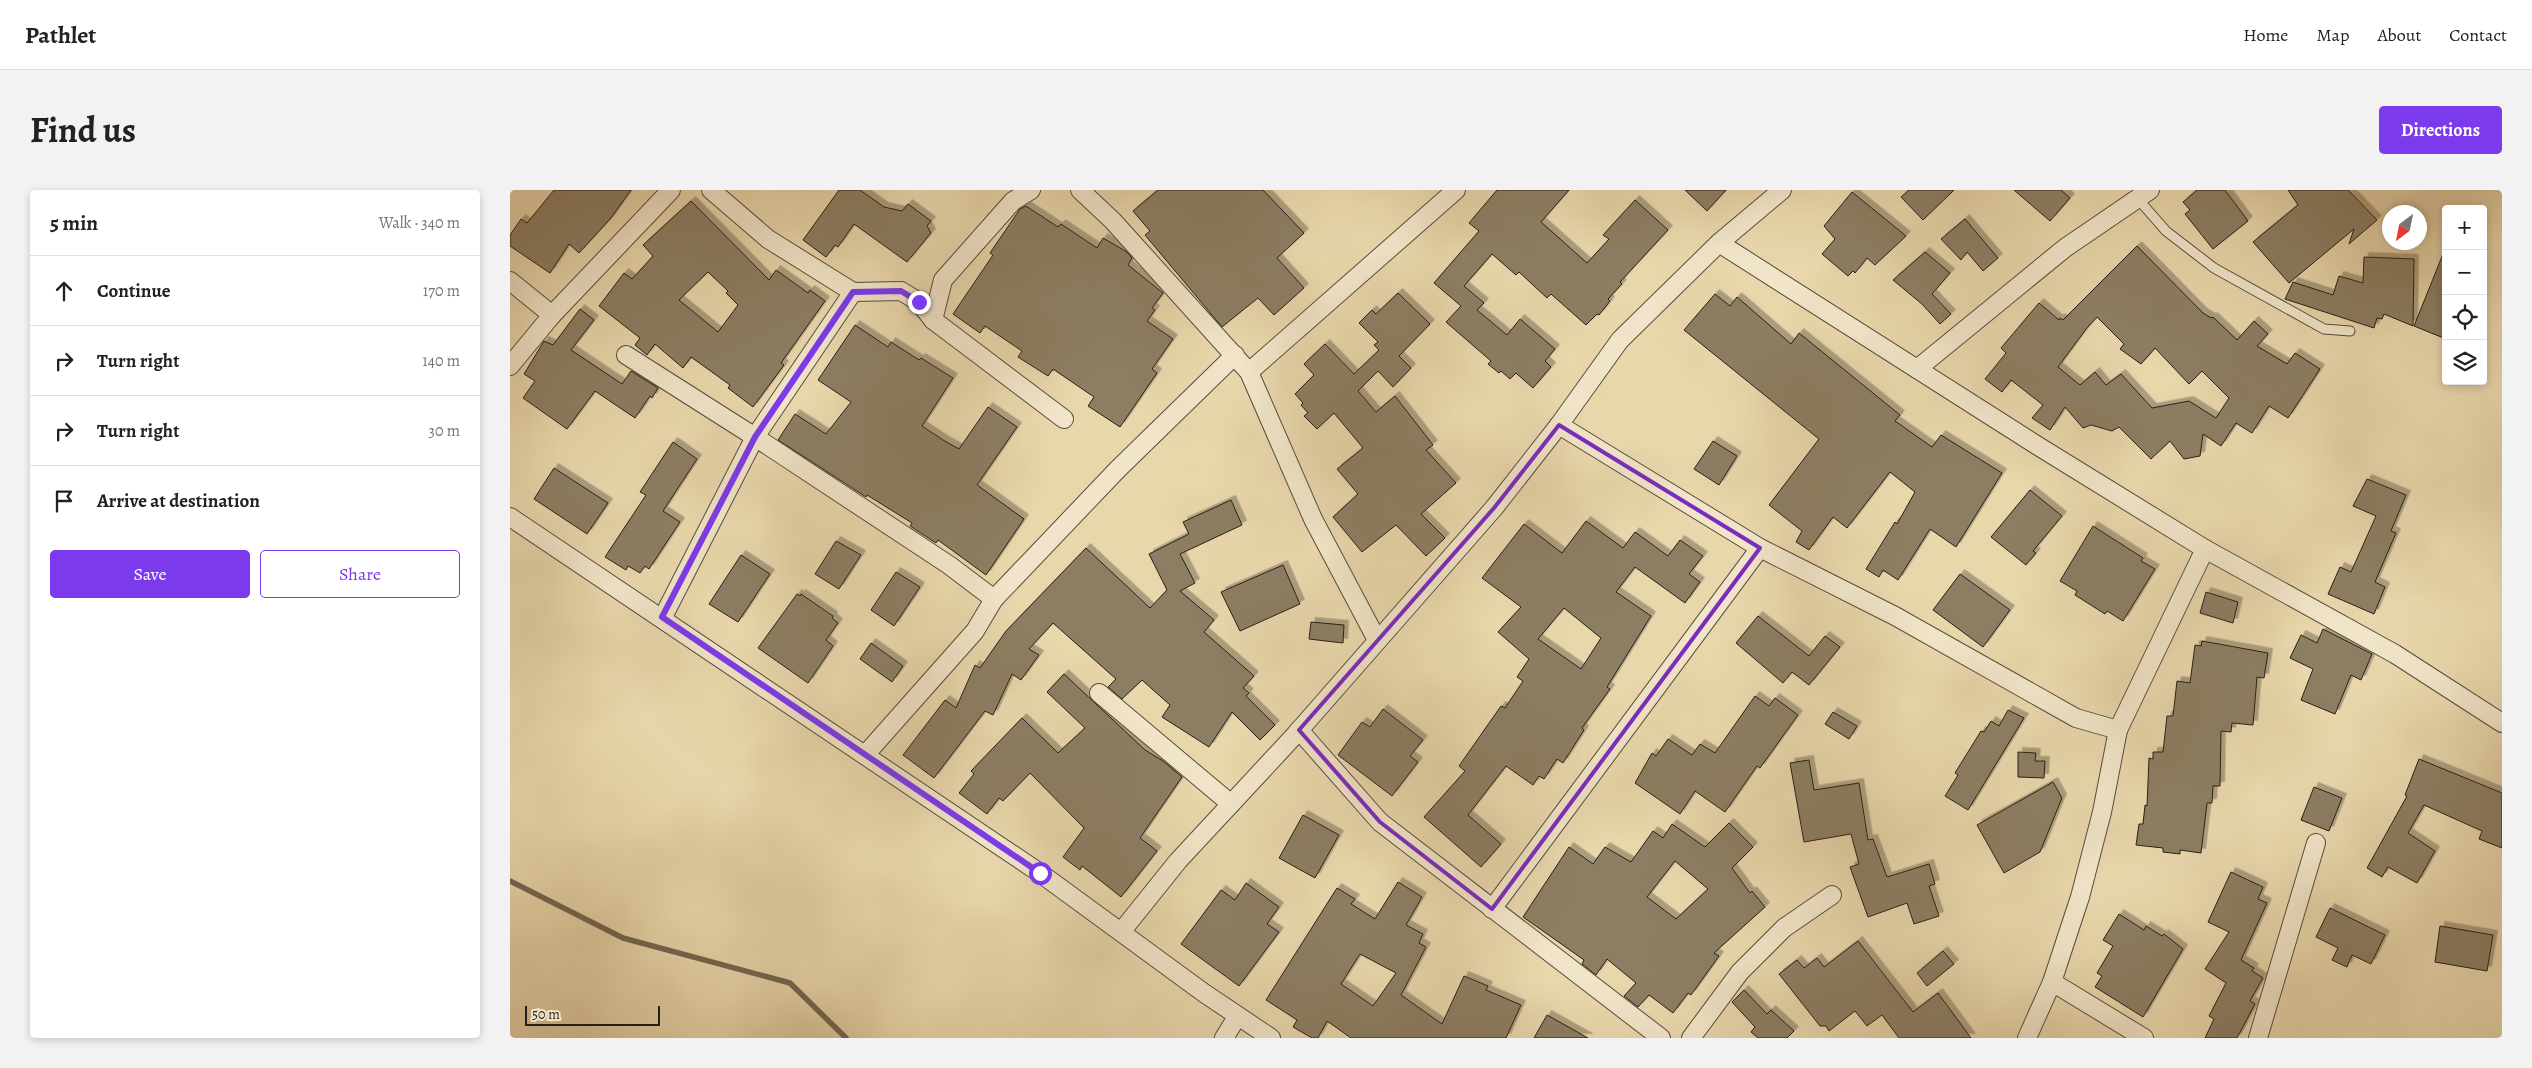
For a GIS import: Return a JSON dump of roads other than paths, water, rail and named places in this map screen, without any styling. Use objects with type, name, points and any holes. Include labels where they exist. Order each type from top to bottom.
[{"type":"street","points":[[510,366],[552,315],[671,190]]},
{"type":"street","points":[[711,190],[768,239],[853,292],[901,291],[919,302],[933,320],[1064,419]]},
{"type":"street","points":[[933,320],[943,280],[1013,201],[1031,190]]},
{"type":"street","points":[[1249,372],[1456,190]]},
{"type":"street","points":[[1121,932],[1178,861],[1299,730],[1494,508],[1559,425],[1620,340],[1719,243],[1782,190]]},
{"type":"street","points":[[1084,191],[1236,355],[1249,372],[1313,520],[1377,640]]},
{"type":"street","points":[[1917,369],[2065,248],[2144,194]]},
{"type":"street","points":[[1719,243],[2205,549],[2395,654],[2502,723]]},
{"type":"street","points":[[510,281],[552,315]]},
{"type":"street","points":[[662,617],[755,437],[853,292]]},
{"type":"street","points":[[865,754],[975,631],[994,599],[1118,469],[1236,355]]},
{"type":"street","points":[[626,356],[755,437],[949,565],[994,599]]},
{"type":"street","points":[[1559,425],[1760,548],[1895,616],[2076,718],[2118,730]]},
{"type":"street","points":[[510,516],[1040,873],[1237,1017],[1271,1038]]},
{"type":"street","points":[[1492,909],[1760,548]]},
{"type":"street","points":[[2026,1038],[2052,982],[2080,897],[2102,812],[2118,730],[2205,549]]},
{"type":"street","points":[[1099,692],[1231,804]]},
{"type":"street","points":[[1299,730],[1380,822],[1661,1038]]},
{"type":"street","points":[[2258,1038],[2316,844]]},
{"type":"street","points":[[1691,1038],[1740,972],[1784,928],[1832,895]]},
{"type":"street","points":[[2052,982],[2144,1038]]},
{"type":"street","points":[[1224,1038],[1237,1017]]},
{"type":"lane","points":[[2144,194],[2166,231],[2214,268],[2324,329],[2350,331]]},
{"type":"waterway","points":[[510,881],[623,938],[790,983],[846,1038]]}]
